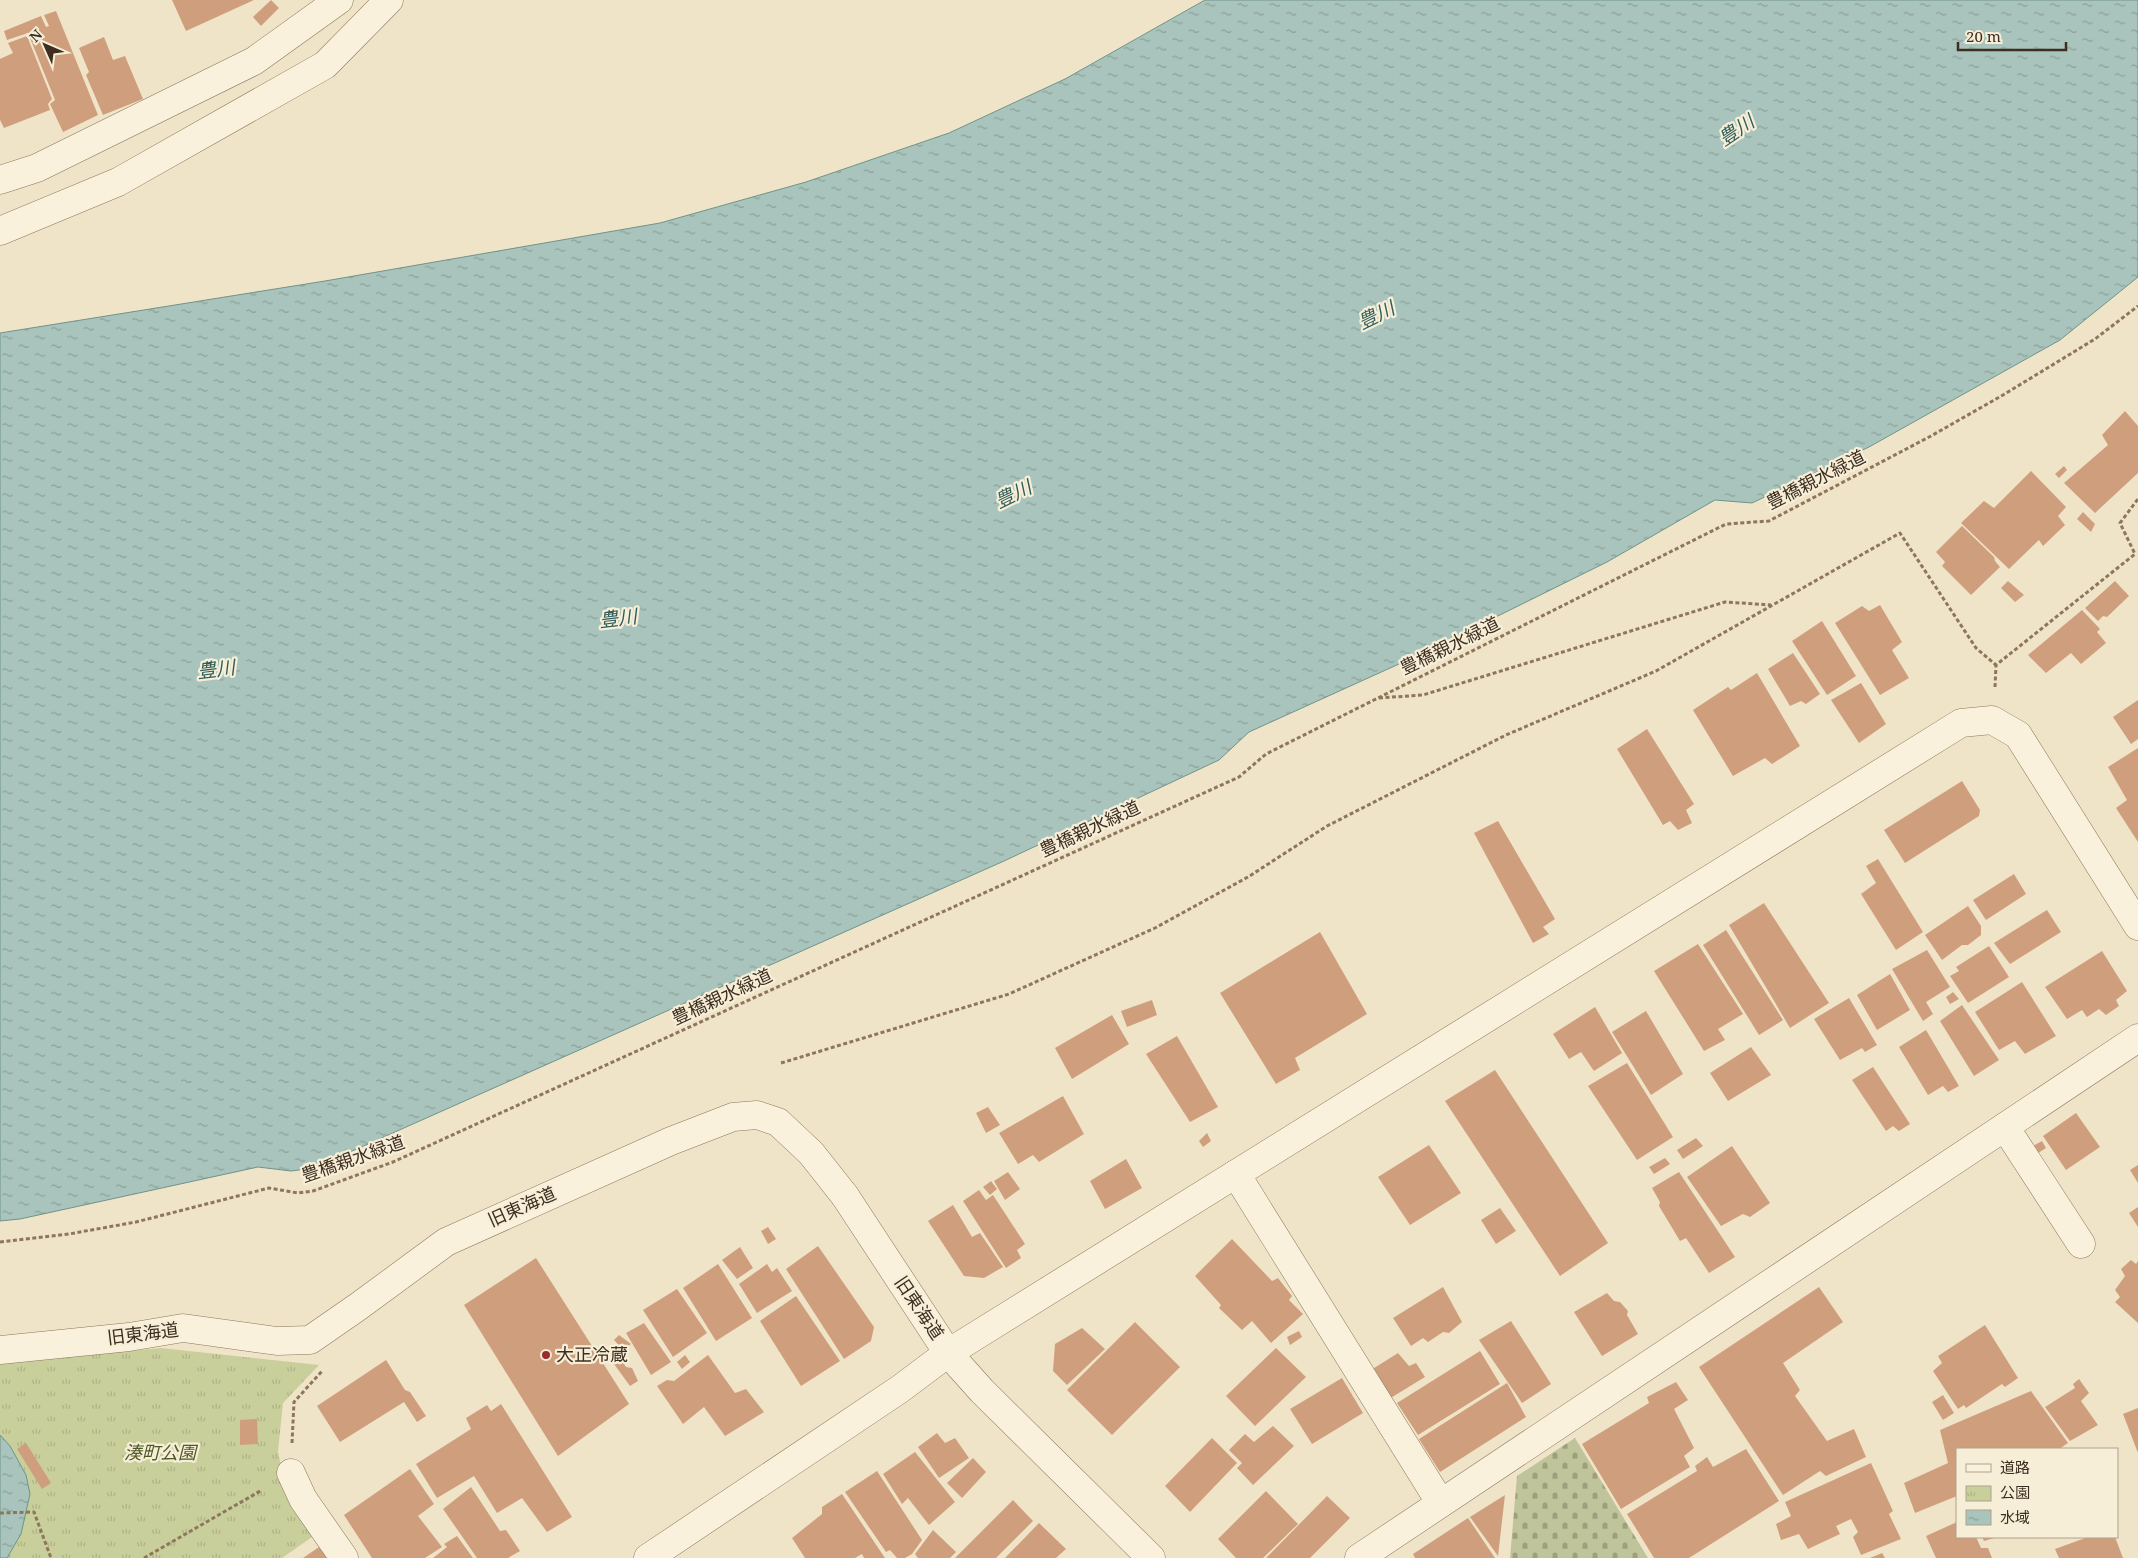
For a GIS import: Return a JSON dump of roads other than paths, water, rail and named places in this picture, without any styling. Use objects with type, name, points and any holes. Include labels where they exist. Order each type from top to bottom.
[{"type":"street","points":[[0,180],[37,168],[254,61],[339,0]]},
{"type":"street","points":[[0,231],[118,182],[324,65],[389,0]]},
{"type":"street","points":[[948,1353],[1961,723],[1992,720],[2018,735],[2138,926]]},
{"type":"street","points":[[1359,1558],[1440,1502],[2138,1038]]},
{"type":"street","name":"旧東海道","points":[[0,1350],[129,1337],[183,1328],[277,1341],[310,1340],[446,1242],[671,1141],[733,1117],[757,1115],[778,1122],[811,1153],[845,1196],[948,1353],[982,1391],[1152,1558]]},
{"type":"street","points":[[2005,1127],[2081,1244]]},
{"type":"street","points":[[1236,1174],[1440,1502]]},
{"type":"street","name":"旧東海道","points":[[648,1558],[900,1388],[948,1353]]},
{"type":"street","points":[[291,1473],[303,1499],[344,1558]]},
{"type":"water","name":"豊川","points":[[1205,0],[2138,0],[2138,277],[2060,340],[1869,447],[1752,503],[1715,500],[1607,562],[1421,654],[1249,732],[1219,760],[1004,861],[314,1168],[291,1171],[258,1167],[20,1219],[0,1221],[0,333],[325,281],[660,223],[806,182],[949,133],[1065,79]]},
{"type":"water","points":[[0,1435],[10,1446],[26,1475],[30,1494],[21,1534],[7,1558],[0,1558]]},
{"type":"place","name":"大正冷蔵","points":[[546,1355]]},
{"type":"park label","name":"湊町公園","points":[[160,1453]]}]
